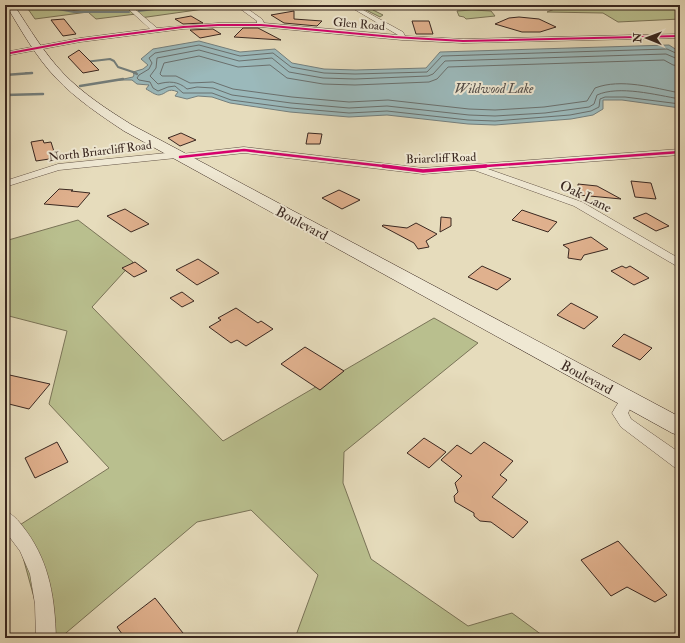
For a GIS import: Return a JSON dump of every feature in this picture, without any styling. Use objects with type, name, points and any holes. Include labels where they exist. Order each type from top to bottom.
[{"type":"main road","name":"Boulevard","points":[[10,5],[37,47],[52,67],[83,96],[128,128],[680,428]]},
{"type":"street","points":[[127,5],[155,30]]},
{"type":"street","points":[[238,5],[260,20],[261,25]]},
{"type":"street","points":[[350,5],[401,33],[402,38]]},
{"type":"street","name":"Glen Road","points":[[5,54],[37,47],[155,30],[204,26],[261,25],[402,38],[463,41],[680,36]]},
{"type":"street","name":"Briarcliff Road","points":[[178,156],[244,150],[423,171],[677,154]]},
{"type":"street","name":"North Briarcliff Road","points":[[5,184],[58,167],[178,156]]},
{"type":"street","name":"Oak Lane","points":[[472,167],[567,199],[680,264]]},
{"type":"street","name":"Boulevard","points":[[628,399],[620,413],[626,423],[680,462]]},
{"type":"street","points":[[5,519],[16,529],[36,563],[44,589],[46,638]]},
{"type":"green space","points":[[65,5],[70,11],[116,5],[232,5],[140,18],[136,14],[96,19],[88,12],[35,19],[28,9]]},
{"type":"green space","points":[[401,5],[494,5],[503,8],[471,9],[407,7],[373,10],[383,15],[380,17],[364,9]]},
{"type":"green space","points":[[565,5],[680,5],[680,19],[618,22],[603,13],[547,12]]},
{"type":"green space","points":[[457,11],[491,11],[495,16],[466,19],[459,16]]},
{"type":"green space","points":[[78,220],[133,262],[92,307],[223,441],[434,318],[478,343],[344,452],[343,483],[371,559],[468,626],[512,613],[546,638],[444,638],[440,635],[416,638],[295,638],[318,575],[251,510],[197,522],[60,638],[45,638],[15,528],[109,468],[49,404],[67,331],[5,315],[5,241]]},
{"type":"water","name":"Wildwood Lake","points":[[199,41],[240,52],[275,49],[292,63],[324,69],[356,70],[426,68],[440,52],[669,45],[680,52],[680,108],[622,100],[603,100],[603,109],[593,115],[571,119],[495,125],[468,124],[387,115],[349,117],[290,112],[230,103],[212,97],[198,96],[187,99],[175,96],[178,92],[172,90],[157,95],[146,89],[149,85],[137,84],[132,80],[119,80],[133,77],[133,72],[143,69],[148,65],[141,59],[153,49]]},
{"type":"building","points":[[294,11],[294,19],[322,21],[317,26],[284,23],[271,15]]},
{"type":"building","points":[[191,16],[203,23],[183,24],[175,19]]},
{"type":"building","points":[[519,17],[539,19],[556,27],[540,32],[522,32],[495,24],[509,18]]},
{"type":"building","points":[[64,19],[76,34],[63,36],[51,20]]},
{"type":"building","points":[[412,21],[429,21],[433,34],[416,34]]},
{"type":"building","points":[[243,28],[258,28],[281,40],[234,37]]},
{"type":"building","points":[[213,29],[221,34],[200,38],[190,30]]},
{"type":"building","points":[[79,50],[99,70],[83,73],[68,57]]},
{"type":"building","points":[[181,133],[196,140],[180,146],[168,138]]},
{"type":"building","points":[[308,133],[322,134],[320,144],[306,144]]},
{"type":"building","points":[[43,140],[44,143],[51,142],[56,158],[36,161],[31,142]]},
{"type":"building","points":[[631,181],[651,183],[656,199],[635,197]]},
{"type":"building","points":[[578,184],[597,186],[621,199],[579,195]]},
{"type":"building","points":[[59,189],[90,193],[78,207],[44,204]]},
{"type":"building","points":[[339,190],[360,200],[342,209],[322,198]]},
{"type":"building","points":[[125,209],[149,224],[131,232],[107,216]]},
{"type":"building","points":[[522,210],[557,222],[548,232],[512,220]]},
{"type":"building","points":[[646,213],[669,226],[656,231],[633,218]]},
{"type":"building","points":[[441,217],[451,218],[451,226],[440,232]]},
{"type":"building","points":[[416,223],[437,234],[426,241],[429,247],[418,249],[414,243],[382,226],[407,228]]},
{"type":"building","points":[[591,237],[608,249],[584,255],[581,260],[568,258],[569,249],[563,245]]},
{"type":"building","points":[[198,259],[219,273],[197,285],[176,270]]},
{"type":"building","points":[[135,262],[147,271],[134,277],[122,268]]},
{"type":"building","points":[[482,266],[511,279],[497,290],[468,277]]},
{"type":"building","points":[[622,266],[626,268],[630,266],[649,278],[634,285],[611,271]]},
{"type":"building","points":[[182,292],[194,301],[182,307],[170,298]]},
{"type":"building","points":[[571,303],[598,317],[584,329],[557,315]]},
{"type":"building","points":[[236,308],[258,323],[261,321],[273,329],[246,346],[237,340],[231,343],[209,327],[221,320],[218,318]]},
{"type":"building","points":[[624,334],[652,348],[640,360],[612,346]]},
{"type":"building","points":[[305,347],[344,371],[320,390],[281,364]]},
{"type":"building","points":[[5,374],[50,384],[29,409],[5,403]]},
{"type":"building","points":[[424,438],[446,452],[429,468],[407,453]]},
{"type":"building","points":[[57,442],[68,462],[35,478],[25,458]]},
{"type":"building","points":[[484,442],[513,461],[500,475],[507,480],[492,497],[528,522],[513,538],[491,522],[480,521],[474,516],[474,513],[455,502],[454,496],[458,492],[455,483],[462,476],[441,460],[457,445],[471,454]]},
{"type":"building","points":[[618,541],[667,595],[655,602],[627,587],[611,596],[581,560]]},
{"type":"building","points":[[155,598],[187,638],[125,638],[117,627]]},
{"type":"waterway","points":[[139,11],[185,5]]},
{"type":"waterway","points":[[58,9],[74,12],[129,12]]},
{"type":"waterway","points":[[85,62],[110,59],[114,61],[118,67],[133,72]]},
{"type":"waterway","points":[[133,72],[137,74]]},
{"type":"waterway","points":[[5,75],[32,73],[26,73]]},
{"type":"waterway","points":[[80,86],[123,79]]},
{"type":"waterway","points":[[5,95],[43,94]]},
{"type":"cycle path","points":[[5,54],[80,40],[183,27],[218,25],[261,25],[394,37],[463,41],[680,36]]},
{"type":"cycle path","points":[[180,157],[244,150],[423,171],[680,152]]}]
